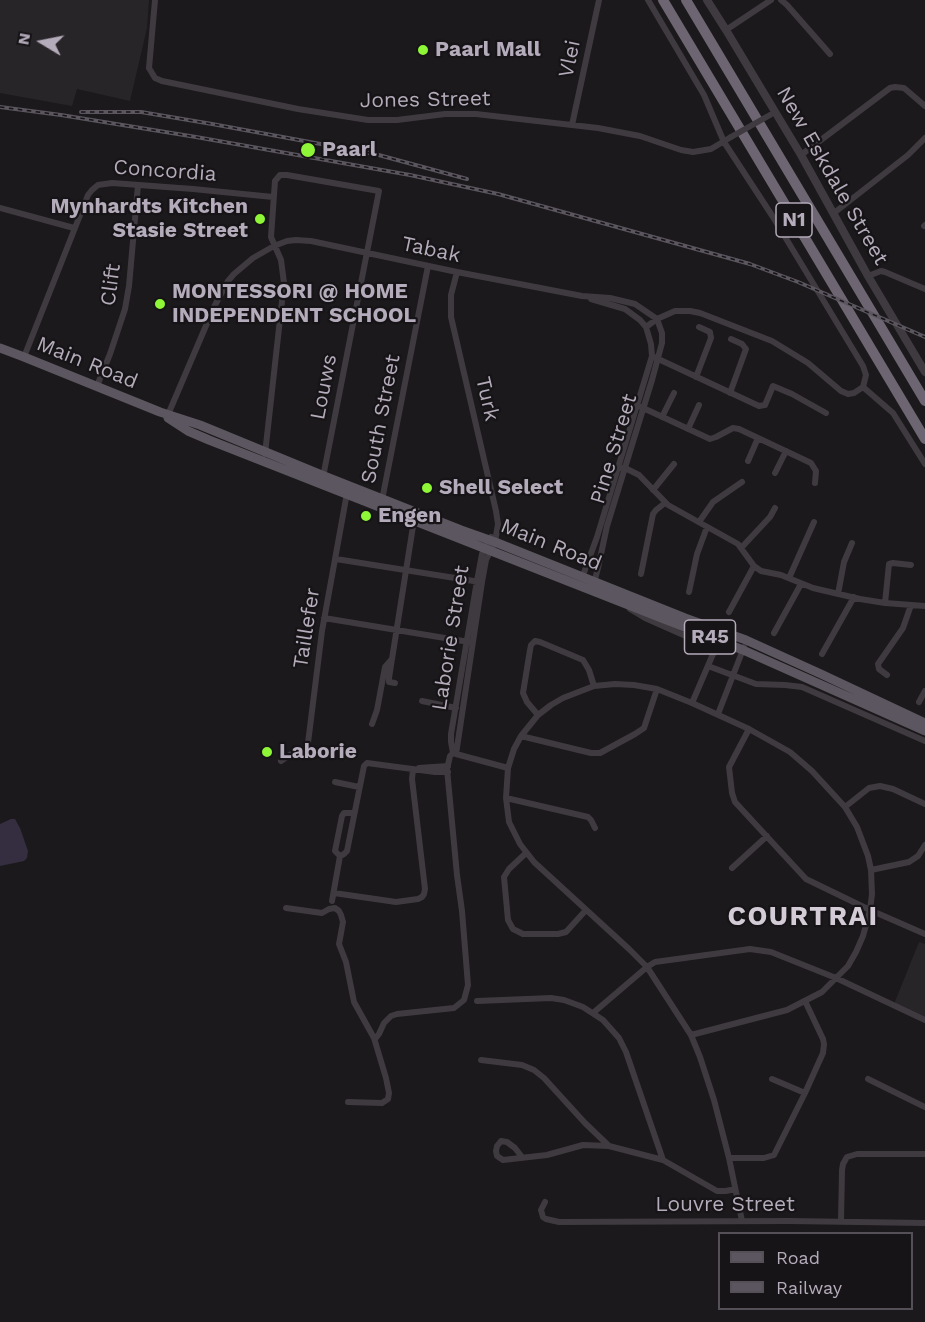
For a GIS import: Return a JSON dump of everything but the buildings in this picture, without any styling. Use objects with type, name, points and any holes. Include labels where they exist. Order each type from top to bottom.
[{"type":"highway","name":"N1","points":[[663,0],[925,439]]},
{"type":"highway","name":"N1","points":[[686,0],[925,400]]},
{"type":"main road","name":"Main Road","points":[[0,348],[165,414],[188,430],[265,457],[382,503],[461,530],[581,581],[821,674],[925,723]]},
{"type":"main road","name":"Main Road","points":[[382,503],[414,520],[491,542]]},
{"type":"main road","name":"Main Road","points":[[593,585],[612,597],[727,638]]},
{"type":"main road","name":"Main Road","points":[[745,645],[925,731]]},
{"type":"street","name":"Jones Street","points":[[155,0],[149,61],[152,75],[162,81],[298,109],[360,119],[390,120],[445,114],[476,114],[622,132],[693,152],[711,149],[772,113]]},
{"type":"street","name":"Vlei","points":[[572,125],[600,0]]},
{"type":"street","points":[[646,327],[675,311],[690,311],[710,316],[772,341],[808,363],[841,391],[854,393],[863,387],[866,375],[863,366],[773,216],[724,142],[701,89],[648,0]]},
{"type":"street","name":"New Eskdale Street","points":[[706,0],[726,30],[772,113],[801,155],[868,276],[925,372]]},
{"type":"street","points":[[726,30],[771,0]]},
{"type":"street","points":[[781,0],[830,54]]},
{"type":"street","points":[[801,155],[890,88],[898,87],[907,90],[925,106]]},
{"type":"street","points":[[834,213],[908,155],[925,138]]},
{"type":"street","name":"Louws","points":[[273,197],[275,181],[278,176],[284,175],[379,191],[323,480]]},
{"type":"street","name":"Concordia","points":[[24,357],[88,195],[98,185],[112,183],[273,197]]},
{"type":"street","name":"Clift","points":[[97,386],[125,309],[138,185]]},
{"type":"street","points":[[265,457],[284,283],[281,260],[271,237],[273,197]]},
{"type":"street","points":[[0,208],[74,228]]},
{"type":"street","name":"Tabak","points":[[165,414],[222,292],[234,274],[253,258],[287,241],[304,240],[582,296],[625,309],[633,313],[646,327]]},
{"type":"street","name":"South Street","points":[[382,503],[428,266]]},
{"type":"street","name":"Turk","points":[[457,272],[451,295],[452,317],[496,511],[498,524],[491,542]]},
{"type":"street","points":[[868,276],[885,272],[925,289]]},
{"type":"street","name":"Tabak","points":[[582,296],[610,298],[635,304],[657,319]]},
{"type":"street","name":"Pine Street","points":[[581,581],[621,468],[662,338],[657,319]]},
{"type":"street","name":"Pine Street","points":[[646,327],[655,357]]},
{"type":"street","points":[[696,377],[711,338],[710,332],[699,327]]},
{"type":"street","points":[[730,393],[746,349],[742,344],[731,339]]},
{"type":"street","points":[[655,357],[759,406],[766,404],[773,386],[826,413]]},
{"type":"street","points":[[863,387],[893,413],[925,464]]},
{"type":"street","points":[[662,417],[674,393]]},
{"type":"street","points":[[688,429],[699,405]]},
{"type":"street","points":[[641,406],[710,439],[736,428],[808,462],[816,471],[815,483]]},
{"type":"street","points":[[748,461],[758,438]]},
{"type":"street","points":[[775,474],[786,451]]},
{"type":"street","points":[[653,490],[674,464]]},
{"type":"street","points":[[621,468],[639,475],[666,503],[734,541],[742,547],[754,566],[761,571],[776,573],[801,584],[838,594],[885,603],[925,606]]},
{"type":"street","name":"Pine Street","points":[[593,585],[621,468]]},
{"type":"street","points":[[699,522],[713,502],[742,482]]},
{"type":"street","name":"Taillefer","points":[[281,761],[291,754],[304,750],[308,743],[324,618],[348,490]]},
{"type":"street","points":[[640,574],[653,514],[666,503]]},
{"type":"street","points":[[742,547],[770,517],[775,508]]},
{"type":"street","points":[[395,683],[388,680],[414,520]]},
{"type":"street","points":[[789,578],[814,522]]},
{"type":"street","points":[[689,592],[694,566],[707,527]]},
{"type":"street","name":"Laborie Street","points":[[375,1039],[391,1016],[454,1008],[464,1000],[467,993],[468,976],[448,769],[450,756],[454,753],[451,739],[459,705],[479,581],[491,542]]},
{"type":"street","points":[[838,594],[844,561],[852,543]]},
{"type":"street","points":[[336,559],[479,581]]},
{"type":"street","points":[[885,603],[889,564],[911,565]]},
{"type":"street","points":[[729,612],[754,566]]},
{"type":"street","points":[[774,633],[801,584]]},
{"type":"street","name":"Main Road","points":[[612,597],[645,618],[706,645],[713,654]]},
{"type":"street","points":[[822,654],[855,597]]},
{"type":"street","points":[[887,675],[879,669],[878,664],[903,628],[911,605]]},
{"type":"street","points":[[324,618],[470,642]]},
{"type":"street","points":[[692,703],[713,654],[727,638]]},
{"type":"street","points":[[538,716],[523,693],[531,645],[535,642],[583,660],[594,686]]},
{"type":"street","points":[[718,714],[745,645]]},
{"type":"street","points":[[372,724],[385,667],[392,659]]},
{"type":"street","points":[[708,666],[756,684],[802,687],[925,741]]},
{"type":"street","points":[[691,1035],[787,1010],[822,992],[848,966],[863,936],[872,894],[871,870],[863,841],[845,807],[812,771],[790,752],[718,714],[657,689],[615,684],[594,686],[563,698],[538,716],[522,736],[514,749],[508,768],[506,798],[509,822],[526,853],[647,967],[691,1035],[714,1100],[742,1221]]},
{"type":"street","points":[[522,736],[591,753],[600,753],[644,728],[657,689]]},
{"type":"street","points":[[919,702],[925,692]]},
{"type":"street","points":[[422,701],[459,705]]},
{"type":"street","points":[[749,729],[729,767],[735,802],[806,879],[925,934]]},
{"type":"street","points":[[454,753],[508,768]]},
{"type":"street","points":[[332,901],[340,856],[347,851],[364,766],[367,763],[435,772],[448,769]]},
{"type":"street","points":[[334,893],[396,902],[418,899],[424,894],[412,779],[413,769]]},
{"type":"street","points":[[334,782],[359,787]]},
{"type":"street","points":[[845,807],[869,788],[880,786],[893,789],[925,804]]},
{"type":"street","points":[[506,798],[588,818],[595,828]]},
{"type":"street","points":[[340,856],[335,851],[342,816],[344,813],[353,813]]},
{"type":"street","points":[[732,868],[767,836]]},
{"type":"street","points":[[871,870],[909,862],[918,856],[925,845]]},
{"type":"street","points":[[526,853],[504,877],[508,920],[513,929],[529,934],[566,932],[586,910]]},
{"type":"street","points":[[286,908],[322,913],[335,908],[339,911],[342,922],[339,944],[349,971],[354,1002],[375,1039],[389,1093],[388,1099],[382,1103],[348,1102]]},
{"type":"street","points":[[593,1013],[655,962],[743,949],[759,949],[836,978],[925,1020]]},
{"type":"street","points":[[477,1001],[551,998],[564,1000],[593,1013],[619,1038],[626,1052],[663,1160]]},
{"type":"street","points":[[729,1158],[764,1158],[774,1155],[805,1093],[823,1053],[824,1044],[805,1001]]},
{"type":"street","points":[[481,1060],[522,1065],[534,1070],[609,1146]]},
{"type":"street","points":[[772,1079],[805,1093]]},
{"type":"street","points":[[868,1079],[925,1107]]},
{"type":"street","points":[[522,1157],[547,1155],[583,1144],[609,1146],[663,1160],[717,1191],[735,1189]]},
{"type":"street","points":[[841,1221],[842,1170],[847,1156],[925,1154]]},
{"type":"street","name":"Louvre Street","points":[[545,1202],[541,1210],[543,1217],[546,1220],[559,1222],[925,1223]]},
{"type":"shaded area","points":[[0,0],[149,0],[147,28],[130,101],[77,89],[72,106],[0,93]]},
{"type":"shaded area","points":[[15,819],[20,828],[28,851],[27,858],[24,861],[0,866],[0,824]]},
{"type":"shaded area","points":[[919,942],[925,944],[925,1018],[894,1004]]},
{"type":"railway","points":[[0,107],[196,137],[410,175],[498,194],[750,264],[798,282],[925,337]]},
{"type":"railway","points":[[81,112],[141,112],[212,124],[375,154],[467,179]]},
{"type":"place","name":"Paarl Mall","points":[[423,50]]},
{"type":"place","name":"Paarl","points":[[308,150]]},
{"type":"place","name":"Mynhardts Kitchen Stasie Street","points":[[260,219]]},
{"type":"place","name":"MONTESSORI @ HOME INDEPENDENT SCHOOL","points":[[160,304]]},
{"type":"place","name":"Shell Select","points":[[427,488]]},
{"type":"place","name":"Engen","points":[[366,516]]},
{"type":"place","name":"Laborie","points":[[267,752]]},
{"type":"district","name":"COURTRAI","points":[[803,917]]}]
